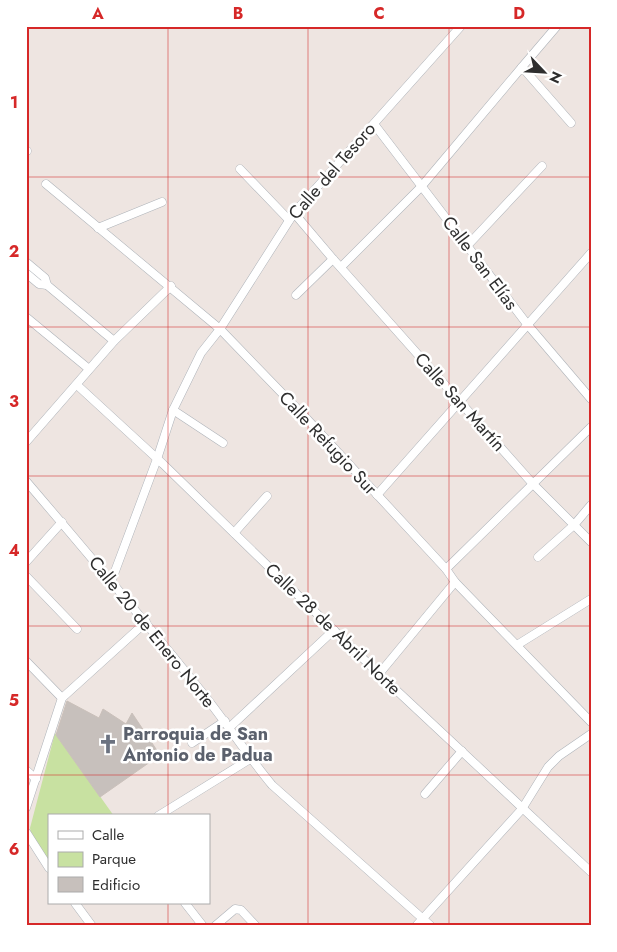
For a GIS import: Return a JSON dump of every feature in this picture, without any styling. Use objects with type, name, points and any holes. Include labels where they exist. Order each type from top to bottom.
[{"type":"street","name":"Calle del Tesoro","points":[[111,582],[157,459],[173,410],[201,353],[220,328],[294,213],[461,26]]},
{"type":"street","points":[[341,267],[421,187],[558,26]]},
{"type":"street","points":[[522,66],[571,122]]},
{"type":"street","name":"Calle San Elías","points":[[374,124],[526,324],[591,399]]},
{"type":"street","points":[[466,246],[542,166]]},
{"type":"street","points":[[240,169],[289,220]]},
{"type":"street","name":"Calle Refugio Sur","points":[[46,184],[220,328],[378,495],[446,569],[455,582],[591,722]]},
{"type":"street","points":[[98,228],[162,202]]},
{"type":"street","name":"Calle San Martín","points":[[294,213],[533,484],[591,542]]},
{"type":"street","points":[[378,495],[460,403],[526,324],[591,253]]},
{"type":"street","points":[[296,295],[334,260]]},
{"type":"street","points":[[26,262],[39,278],[114,341]]},
{"type":"street","points":[[26,273],[39,278]]},
{"type":"street","points":[[26,442],[114,341],[171,286]]},
{"type":"street","points":[[26,317],[89,369]]},
{"type":"street","name":"Calle 28 de Abril Norte","points":[[77,385],[157,459],[522,809],[591,872]]},
{"type":"street","points":[[173,410],[223,443]]},
{"type":"street","points":[[446,569],[591,427]]},
{"type":"street","name":"Calle 20 de Enero Norte","points":[[26,481],[146,622],[228,724],[250,759],[272,785],[431,926]]},
{"type":"street","points":[[234,533],[267,496]]},
{"type":"street","points":[[538,557],[574,525],[591,506]]},
{"type":"street","points":[[26,562],[62,522]]},
{"type":"street","points":[[26,576],[77,629]]},
{"type":"street","points":[[380,674],[455,582]]},
{"type":"street","points":[[516,644],[591,599]]},
{"type":"street","points":[[26,808],[62,698],[146,622]]},
{"type":"street","points":[[192,743],[228,724],[334,630]]},
{"type":"street","points":[[26,662],[62,698]]},
{"type":"street","points":[[416,926],[522,809],[548,767],[570,748],[591,734]]},
{"type":"street","points":[[425,794],[462,751]]},
{"type":"street","points":[[161,814],[250,759]]},
{"type":"street","points":[[26,770],[36,779]]},
{"type":"street","points":[[26,832],[48,866]]},
{"type":"street","points":[[76,904],[92,926]]},
{"type":"street","points":[[186,904],[203,926]]},
{"type":"street","points":[[215,926],[235,909],[241,910],[256,926]]},
{"type":"green space","points":[[55,733],[113,814],[48,814],[48,860],[31,833],[30,828]]},
{"type":"building","name":"Parroquia de San Antonio de Padua","points":[[67,701],[99,718],[103,709],[126,724],[132,713],[160,755],[100,797],[56,735]]},
{"type":"place","name":"Parroquia de San Antonio de Padua","points":[[108,744]]}]
